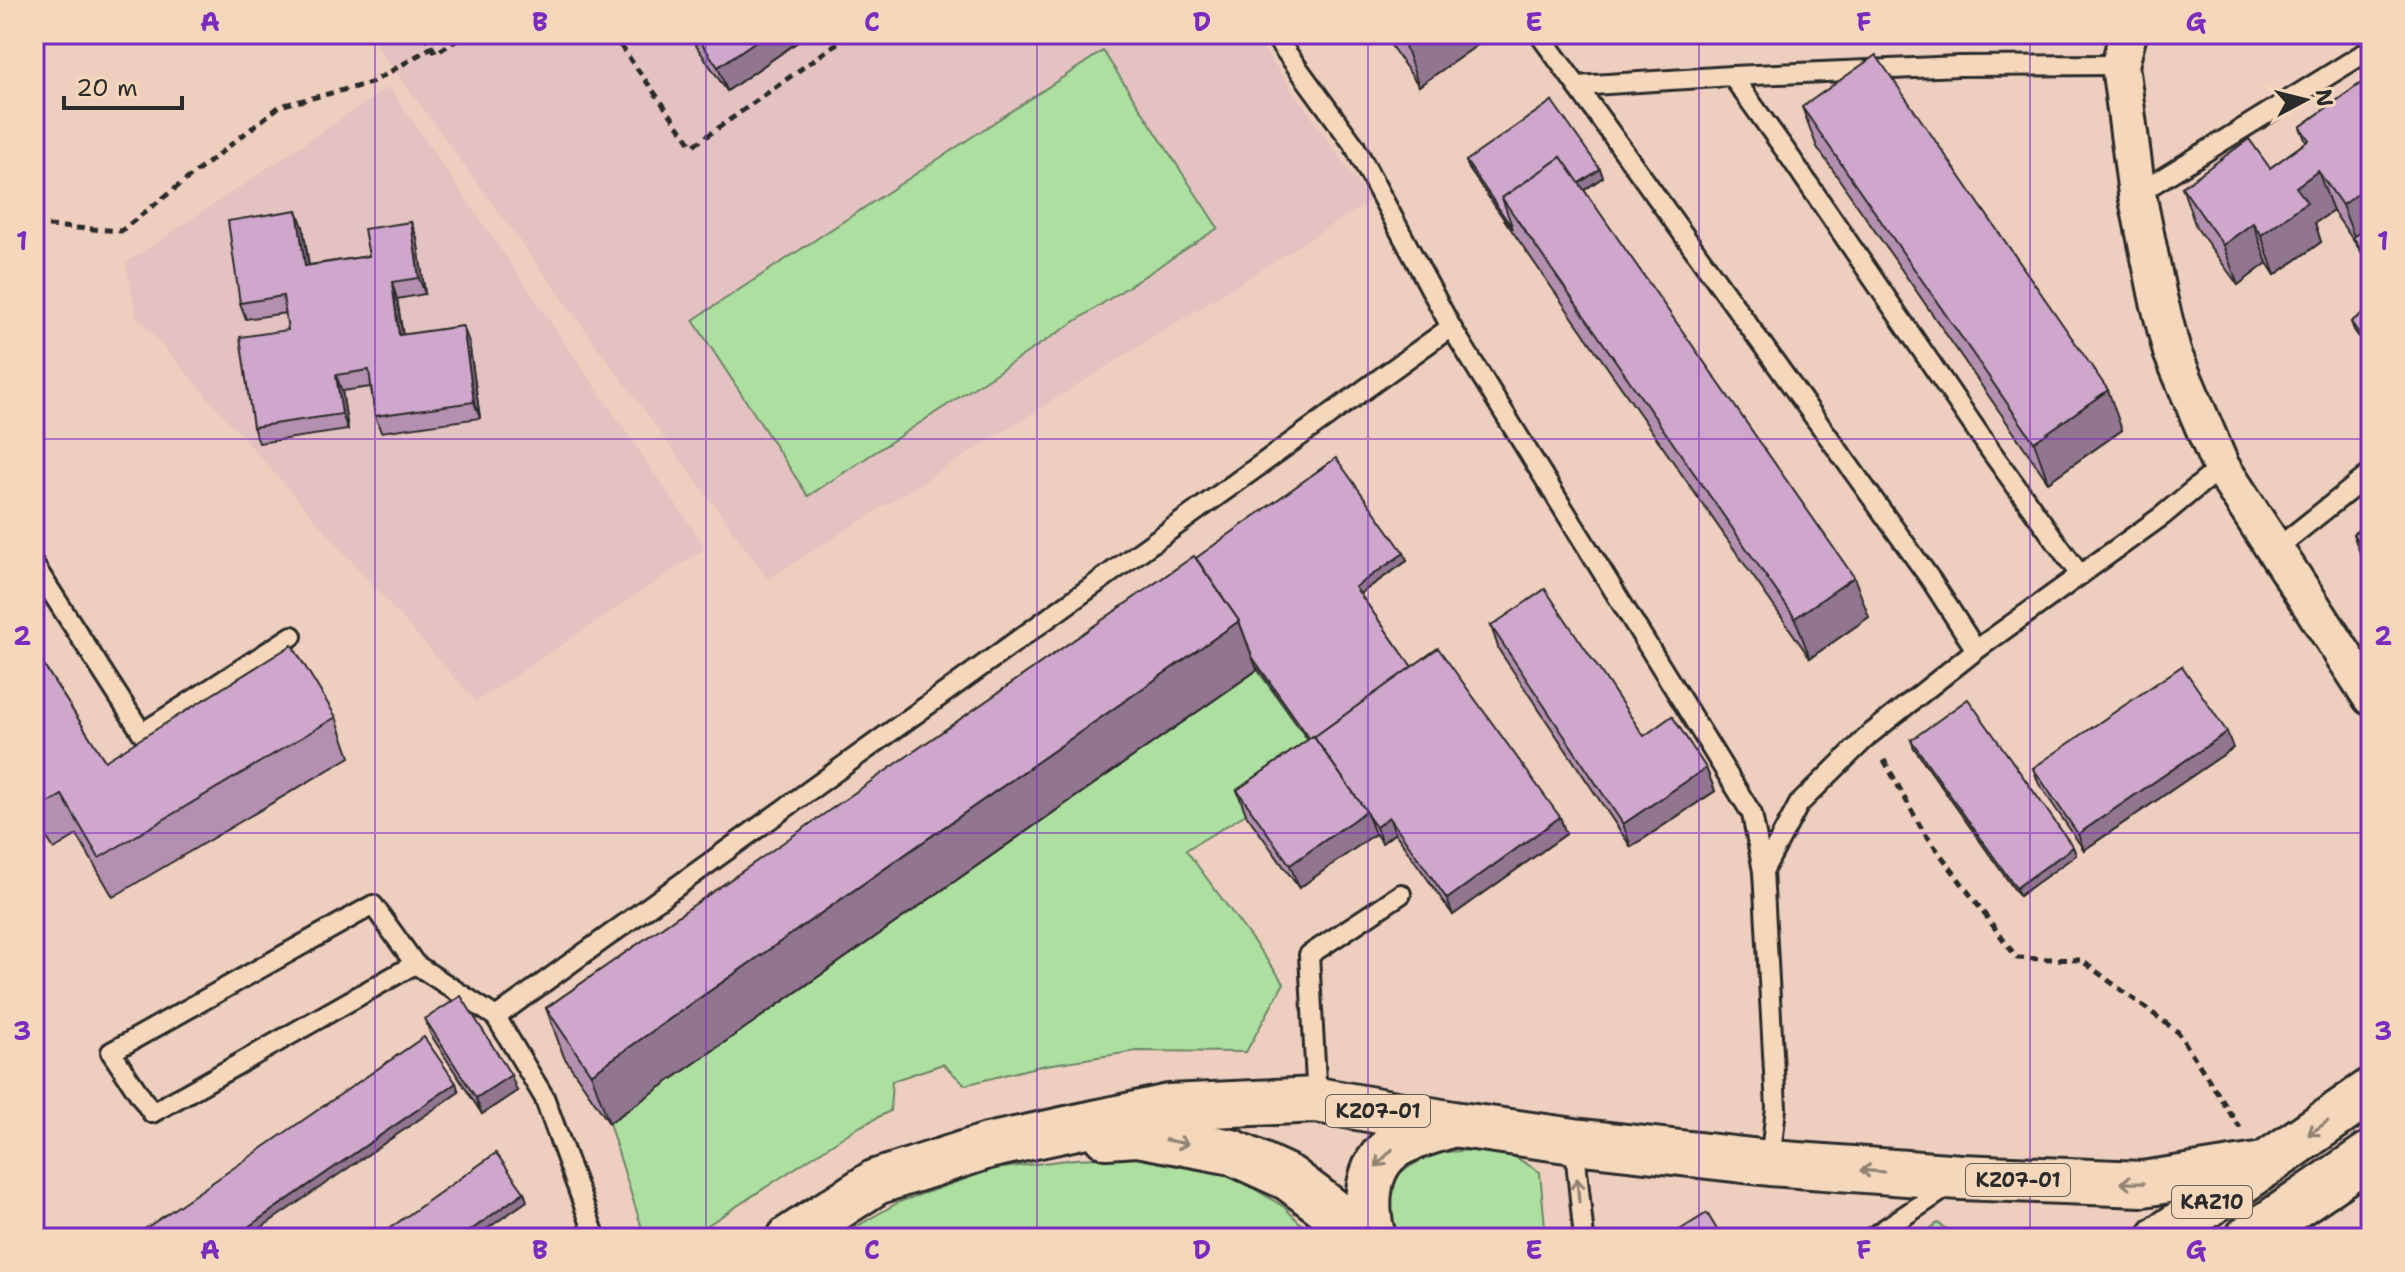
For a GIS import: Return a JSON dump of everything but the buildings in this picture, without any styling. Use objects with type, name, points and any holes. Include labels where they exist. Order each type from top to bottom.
[{"type":"main road","name":"KAZ10","points":[[2160,1238],[2371,1091]]},
{"type":"main road","name":"KZ07-01","points":[[790,1238],[876,1182],[988,1146],[1169,1107],[1317,1100],[1574,1141],[1770,1163],[1961,1177],[2143,1184],[2264,1165]]},
{"type":"main road","points":[[1373,1238],[1367,1202],[1375,1166],[1398,1143],[1453,1124]]},
{"type":"main road","name":"KZ07-01","points":[[988,1146],[1137,1134],[1232,1152],[1289,1178],[1339,1216],[1357,1238]]},
{"type":"main road","name":"KAZ10","points":[[2248,1238],[2284,1222],[2371,1154]]},
{"type":"street","points":[[2124,49],[2137,194],[2172,352],[2221,467],[2371,697]]},
{"type":"lane","points":[[1273,34],[1354,145],[1451,327],[1752,814],[1763,871],[1776,1108],[1770,1163]]},
{"type":"lane","points":[[1539,34],[1931,580],[1976,650]]},
{"type":"lane","points":[[1577,86],[1959,66],[2124,49]]},
{"type":"lane","points":[[2137,194],[2371,49]]},
{"type":"lane","points":[[1732,76],[2080,575]]},
{"type":"lane","points":[[496,1017],[1451,327]]},
{"type":"lane","points":[[1763,871],[1799,804],[1869,735],[1976,650],[2162,516],[2221,467]]},
{"type":"lane","points":[[2276,549],[2371,473]]},
{"type":"lane","points":[[34,565],[142,733],[292,636]]},
{"type":"lane","points":[[1317,1100],[1309,955],[1401,894]]},
{"type":"lane","points":[[415,964],[152,1113],[111,1052],[373,905],[415,964],[496,1017],[544,1097],[596,1238]]},
{"type":"lane","points":[[1574,1141],[1584,1238]]},
{"type":"lane","points":[[1871,1238],[1961,1177]]},
{"type":"path","points":[[423,34],[436,53],[467,34]]},
{"type":"path","points":[[612,34],[693,146],[850,34]]},
{"type":"path","points":[[34,225],[121,231],[280,106],[371,83],[432,47]]},
{"type":"path","points":[[1869,735],[1923,831],[2017,958],[2081,960],[2178,1032],[2264,1165]]},
{"type":"shaded area","points":[[368,34],[1254,34],[1370,201],[768,579]]},
{"type":"shaded area","points":[[389,87],[706,548],[476,702],[137,317],[126,263]]},
{"type":"green space","points":[[1103,51],[1218,228],[808,496],[693,320]]},
{"type":"green space","points":[[1257,670],[1318,754],[1246,814],[1186,850],[1284,983],[1246,1052],[1137,1051],[1040,1066],[965,1085],[943,1064],[892,1081],[890,1111],[855,1129],[688,1238],[645,1238],[609,1123]]},
{"type":"green space","points":[[1500,1148],[1540,1172],[1546,1238],[1401,1238],[1386,1208],[1399,1173],[1434,1153]]},
{"type":"green space","points":[[1150,1156],[1227,1172],[1284,1207],[1315,1238],[837,1238],[899,1202],[994,1169],[1075,1159]]},
{"type":"green space","points":[[1938,1223],[1959,1238],[1916,1238]]}]
